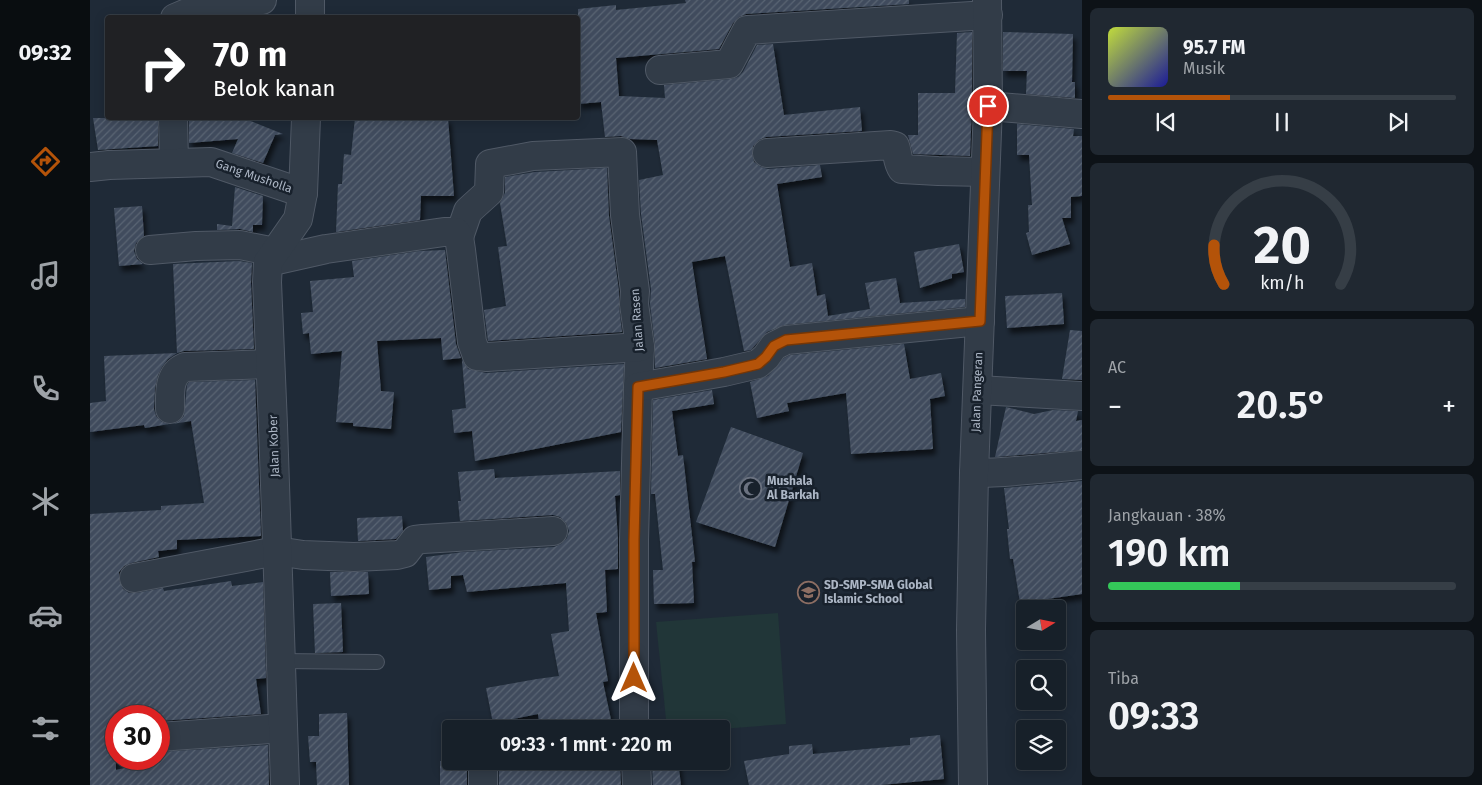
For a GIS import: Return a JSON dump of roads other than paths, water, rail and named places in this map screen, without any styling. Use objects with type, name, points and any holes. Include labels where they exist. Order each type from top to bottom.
[{"type":"street","points":[[172,0],[174,15]]},
{"type":"street","points":[[182,15],[262,0]]},
{"type":"street","points":[[310,0],[310,15]]},
{"type":"street","points":[[660,70],[729,64],[747,30],[988,8]]},
{"type":"street","name":"Jalan Pangeran","points":[[973,785],[971,630],[974,473],[988,106],[988,8]]},
{"type":"street","points":[[988,106],[1082,114]]},
{"type":"street","points":[[173,120],[174,162]]},
{"type":"street","points":[[272,257],[298,219],[303,193],[306,120]]},
{"type":"street","points":[[767,153],[891,145],[897,151],[899,165],[902,168],[985,172]]},
{"type":"street","name":"Jalan Rasen","points":[[459,237],[468,212],[489,192],[490,164],[533,156],[622,152],[625,215],[640,347],[634,540],[634,720]]},
{"type":"street","name":"Gang Musholla","points":[[90,167],[174,162],[211,162],[303,193]]},
{"type":"street","points":[[150,250],[196,246],[240,246],[272,257],[365,242],[456,232],[459,237],[472,342],[477,356],[487,358],[640,347]]},
{"type":"street","name":"Jalan Kober","points":[[272,257],[267,282],[285,785]]},
{"type":"street","points":[[638,387],[758,364],[774,346],[786,340],[980,321]]},
{"type":"street","points":[[170,410],[170,389],[173,377],[178,370],[185,367],[270,364]]},
{"type":"street","points":[[978,390],[1082,396]]},
{"type":"street","points":[[974,473],[1005,473],[1035,468],[1082,465]]},
{"type":"street","points":[[134,578],[277,551],[303,555],[354,557],[397,555],[405,553],[415,540],[553,531]]},
{"type":"street","points":[[170,736],[283,728]]},
{"type":"street","points":[[483,770],[483,785]]},
{"type":"street","points":[[636,770],[637,785]]},
{"type":"lane","points":[[280,661],[376,662]]},
{"type":"place","name":"Mushala Al Barkah","points":[[751,488]]},
{"type":"place","name":"SD-SMP-SMA Global Islamic School","points":[[808,592]]}]
